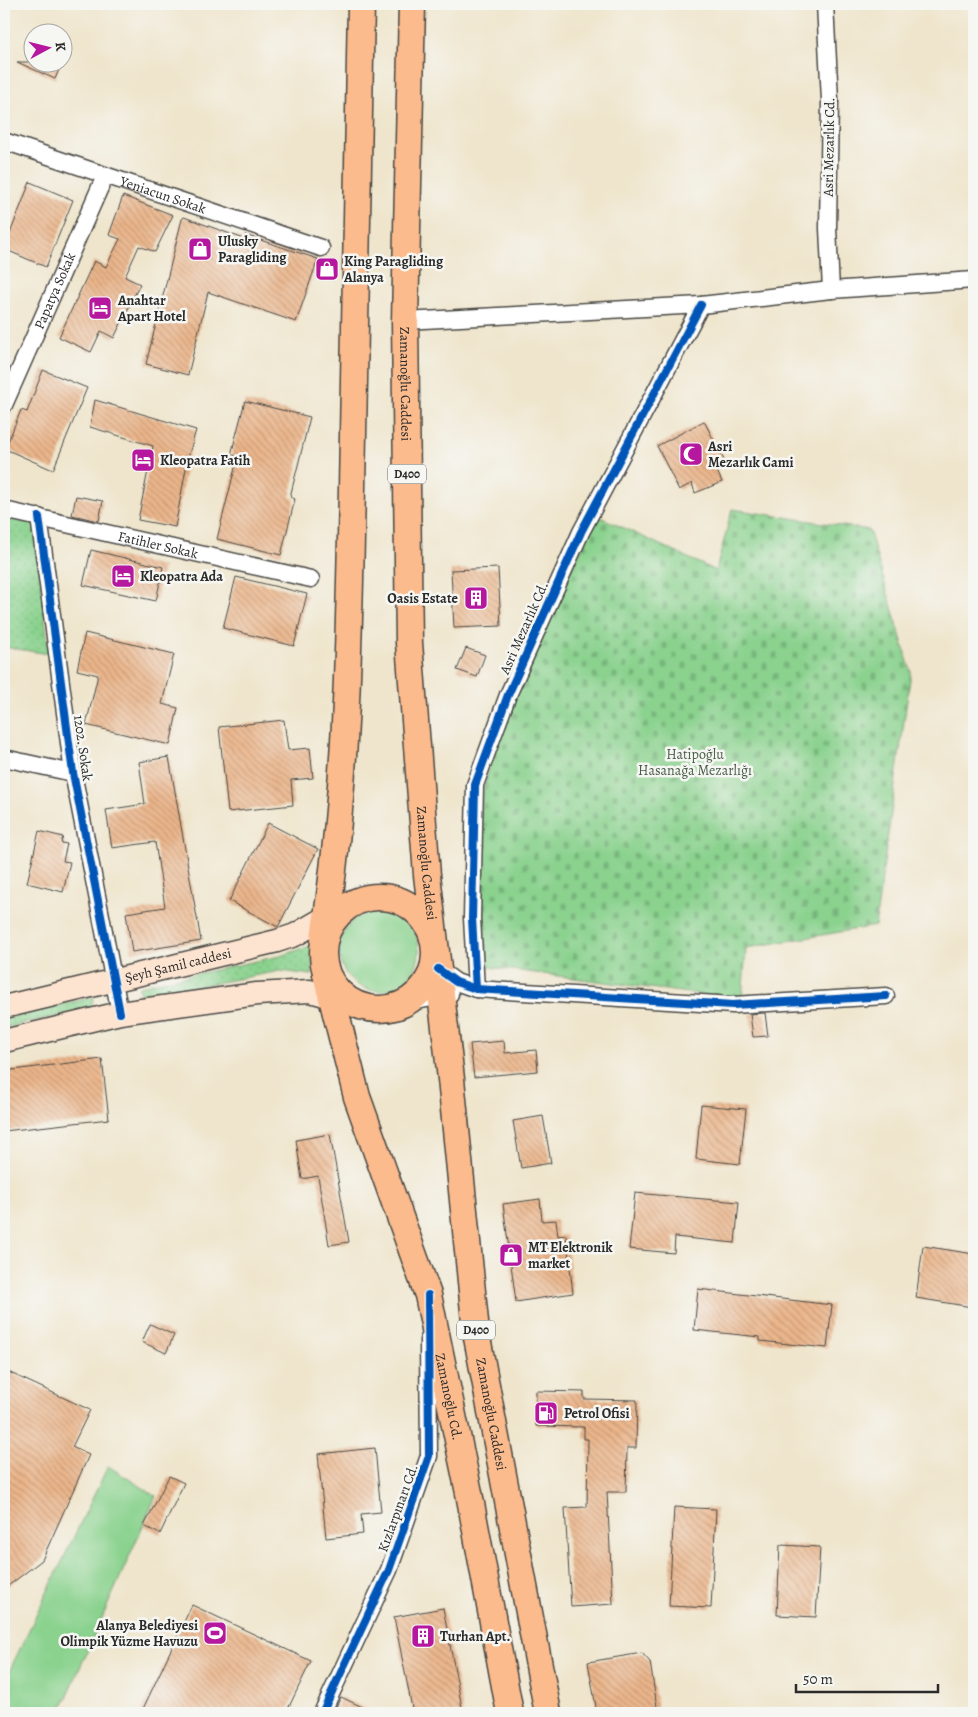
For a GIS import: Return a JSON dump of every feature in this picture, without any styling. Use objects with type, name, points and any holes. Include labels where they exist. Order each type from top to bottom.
[{"type":"highway","points":[[332,920],[362,898],[381,896],[400,900],[416,910],[428,924],[434,942],[435,961],[429,979],[418,994],[403,1004],[385,1010],[367,1008],[336,991],[322,956],[332,920],[349,616],[361,4]]},
{"type":"highway","name":"Zamanoğlu Caddesi","points":[[412,4],[405,321],[409,643],[427,875],[476,1332],[548,1713]]},
{"type":"highway","name":"Zamanoğlu Cd.","points":[[336,991],[357,1097],[428,1295],[469,1493],[510,1713]]},
{"type":"main road","name":"Şeyh Şamil caddesi","points":[[4,1007],[277,941],[332,920]]},
{"type":"main road","points":[[4,1041],[120,1014],[257,994],[336,991]]},
{"type":"street","name":"Asri Mezarlık Cd.","points":[[825,4],[830,100],[828,228],[831,290]]},
{"type":"street","name":"Yeniacun Sokak","points":[[4,141],[321,248]]},
{"type":"street","name":"Papatya Sokak","points":[[4,405],[106,176]]},
{"type":"street","points":[[405,321],[701,306],[831,290],[974,280]]},
{"type":"street","name":"Asri Mezarlık Cd.","points":[[476,989],[472,918],[475,785],[508,695],[581,532],[701,306]]},
{"type":"street","name":"Fatihler Sokak","points":[[4,510],[311,578]]},
{"type":"street","name":"1202. Sokak","points":[[39,517],[73,773],[120,1014]]},
{"type":"street","points":[[4,758],[73,773]]},
{"type":"street","points":[[438,968],[456,982],[476,989]]},
{"type":"street","points":[[403,1004],[476,989],[733,1006],[886,996]]},
{"type":"street","name":"Kızlarpınarı Cd.","points":[[322,1713],[388,1570],[429,1456],[428,1295]]},
{"type":"green space","name":"Hatipoğlu Hasanağa Mezarlığı","points":[[732,509],[869,530],[911,672],[875,926],[746,948],[742,1000],[489,967],[481,935],[481,800],[492,754],[538,635],[598,516],[716,571]]},
{"type":"green space","points":[[4,515],[34,522],[49,654],[4,647]]},
{"type":"green space","points":[[379,911],[394,914],[407,923],[416,936],[419,951],[416,966],[407,979],[394,988],[379,991],[364,988],[351,979],[342,966],[339,951],[342,936],[351,923],[364,914]]},
{"type":"green space","points":[[313,945],[312,975],[280,971],[140,997],[139,986],[280,956]]},
{"type":"green space","points":[[94,997],[90,1009],[4,1028],[4,1018]]},
{"type":"green space","points":[[108,1466],[156,1496],[60,1713],[4,1713],[4,1682]]},
{"type":"building","points":[[39,72],[58,72],[55,79]]},
{"type":"building","points":[[30,182],[73,200],[46,267],[4,249]]},
{"type":"building","name":"Anahtar Apart Hotel","points":[[123,196],[173,215],[155,252],[139,246],[125,277],[140,284],[114,338],[101,331],[91,352],[59,337],[94,261],[106,267],[120,239],[109,235]]},
{"type":"building","points":[[184,217],[244,239],[245,235],[318,259],[296,322],[208,292],[188,375],[146,364]]},
{"type":"building","points":[[43,370],[87,388],[53,470],[5,449],[21,410],[27,412]]},
{"type":"building","points":[[95,400],[196,430],[188,458],[175,527],[138,520],[153,446],[90,427]]},
{"type":"building","points":[[245,401],[310,417],[290,497],[295,499],[281,555],[217,539],[238,456],[231,455]]},
{"type":"building","name":"Asri Mezarlık Cami","points":[[704,421],[725,462],[716,469],[722,482],[695,493],[692,483],[679,490],[657,446]]},
{"type":"building","points":[[76,496],[103,501],[99,521],[72,515]]},
{"type":"building","name":"Kleopatra Ada","points":[[91,550],[163,567],[156,601],[83,585]]},
{"type":"building","name":"Oasis Estate","points":[[498,568],[501,626],[454,628],[451,570]]},
{"type":"building","points":[[236,577],[307,594],[294,646],[223,628]]},
{"type":"building","points":[[85,633],[174,654],[162,704],[178,708],[170,745],[86,725],[98,675],[77,670]]},
{"type":"building","points":[[466,648],[485,655],[477,677],[457,670]]},
{"type":"building","points":[[284,720],[288,750],[310,748],[313,778],[291,780],[293,805],[228,812],[219,727]]},
{"type":"building","points":[[169,757],[201,941],[132,952],[126,913],[165,907],[155,842],[112,848],[106,810],[145,804],[139,762]]},
{"type":"building","points":[[268,823],[318,849],[278,927],[229,901]]},
{"type":"building","points":[[39,831],[63,837],[61,843],[67,844],[63,861],[70,862],[63,892],[27,883]]},
{"type":"building","points":[[765,1013],[768,1036],[753,1037],[750,1014]]},
{"type":"building","points":[[504,1041],[505,1053],[536,1050],[538,1071],[474,1077],[470,1044]]},
{"type":"building","points":[[102,1059],[109,1119],[4,1131],[4,1071]]},
{"type":"building","points":[[701,1105],[746,1109],[740,1164],[696,1159]]},
{"type":"building","points":[[543,1116],[551,1163],[521,1168],[513,1121]]},
{"type":"building","points":[[330,1134],[349,1242],[329,1245],[318,1176],[302,1179],[296,1140]]},
{"type":"building","points":[[635,1193],[739,1202],[735,1243],[675,1237],[674,1253],[629,1249]]},
{"type":"building","points":[[540,1199],[542,1221],[556,1220],[558,1236],[566,1235],[573,1293],[516,1302],[503,1204]]},
{"type":"building","points":[[923,1246],[974,1254],[972,1307],[916,1298]]},
{"type":"building","points":[[698,1289],[832,1305],[827,1348],[760,1341],[760,1337],[694,1330]]},
{"type":"building","points":[[150,1324],[174,1335],[166,1353],[142,1342]]},
{"type":"building","points":[[4,1370],[90,1410],[72,1447],[89,1455],[42,1560],[4,1589]]},
{"type":"building","points":[[536,1391],[584,1392],[584,1399],[637,1400],[636,1448],[627,1448],[626,1492],[607,1492],[613,1604],[571,1607],[565,1508],[587,1507],[588,1439],[584,1439],[584,1427],[536,1426]]},
{"type":"building","points":[[375,1448],[381,1512],[361,1514],[363,1534],[326,1538],[318,1454]]},
{"type":"building","points":[[169,1476],[184,1483],[160,1534],[144,1526]]},
{"type":"building","points":[[674,1507],[716,1509],[711,1608],[669,1606]]},
{"type":"building","points":[[780,1545],[820,1547],[816,1617],[777,1615]]},
{"type":"building","name":"Alanya Belediyesi Olimpik Yüzme Havuzu","points":[[192,1605],[311,1661],[286,1713],[141,1713]]},
{"type":"building","name":"Turhan Apt.","points":[[443,1608],[463,1713],[413,1713],[394,1617]]},
{"type":"building","points":[[642,1653],[650,1662],[658,1713],[597,1713],[588,1662]]},
{"type":"building","points":[[341,1697],[375,1713],[333,1713]]},
{"type":"cycle path","points":[[476,989],[472,918],[475,785],[508,695],[581,532],[701,305]]},
{"type":"cycle path","points":[[39,517],[73,773],[120,1013]]},
{"type":"cycle path","points":[[438,969],[456,982],[476,989],[733,1005],[886,996]]},
{"type":"cycle path","points":[[322,1713],[389,1570],[429,1456],[428,1295]]},
{"type":"place","name":"Ulusky Paragliding","points":[[200,249]]},
{"type":"place","name":"King Paragliding Alanya","points":[[327,269]]},
{"type":"place","name":"Anahtar Apart Hotel","points":[[100,308]]},
{"type":"place","name":"Asri Mezarlık Cami","points":[[691,454]]},
{"type":"place","name":"Kleopatra Fatih","points":[[143,460]]},
{"type":"place","name":"Kleopatra Ada","points":[[123,576]]},
{"type":"place","name":"Oasis Estate","points":[[476,598]]},
{"type":"place","name":"MT Elektronik market","points":[[511,1255]]},
{"type":"place","name":"Petrol Ofisi","points":[[546,1413]]},
{"type":"place","name":"Alanya Belediyesi Olimpik Yüzme Havuzu","points":[[215,1633]]},
{"type":"place","name":"Turhan Apt.","points":[[423,1636]]}]
